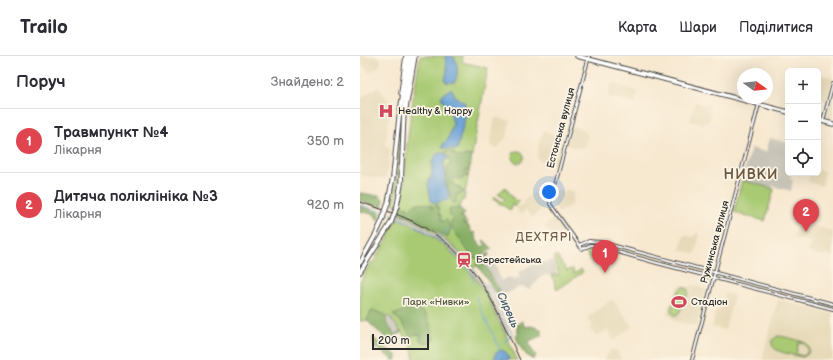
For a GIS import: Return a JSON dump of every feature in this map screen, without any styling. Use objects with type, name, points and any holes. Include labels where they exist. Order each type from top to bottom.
[{"type":"main road","points":[[360,272],[391,223],[397,206],[401,184],[405,93],[409,56]]},
{"type":"main road","points":[[360,263],[376,234],[388,204],[393,177],[400,95],[409,56]]},
{"type":"main road","points":[[404,121],[416,56]]},
{"type":"main road","points":[[577,56],[588,57],[737,98]]},
{"type":"main road","points":[[399,118],[405,93]]},
{"type":"main road","points":[[759,104],[785,111]]},
{"type":"main road","points":[[823,121],[833,124]]},
{"type":"street","name":"Естонська вулиця","points":[[579,245],[550,204],[588,57]]},
{"type":"street","points":[[823,121],[833,83]]},
{"type":"street","name":"Ружинська вулиця","points":[[692,360],[759,104]]},
{"type":"street","points":[[833,304],[599,242],[589,241],[579,245],[582,249],[591,245],[596,246],[833,309]]},
{"type":"shaded area","points":[[360,56],[378,56],[381,60],[380,66],[369,73],[360,61]]},
{"type":"shaded area","points":[[821,75],[833,78],[827,101],[821,100]]},
{"type":"shaded area","points":[[612,83],[638,91],[635,103],[608,97]]},
{"type":"shaded area","points":[[378,87],[391,104],[385,146],[390,147],[387,176],[384,179],[360,175],[361,100],[363,96]]},
{"type":"shaded area","points":[[833,91],[833,122],[826,120]]},
{"type":"shaded area","points":[[695,102],[710,106],[708,113],[711,114],[709,122],[702,124],[690,121]]},
{"type":"shaded area","points":[[495,117],[510,121],[507,136],[497,149],[490,146]]},
{"type":"shaded area","points":[[571,126],[584,130],[588,135],[585,146],[581,148],[566,145]]},
{"type":"shaded area","points":[[543,131],[562,137],[560,143],[562,144],[556,164],[539,160],[537,158],[539,143]]},
{"type":"shaded area","points":[[770,138],[785,142],[785,176],[790,176],[790,179],[793,180],[791,191],[773,186],[772,188],[742,180],[751,148],[766,152]]},
{"type":"shaded area","points":[[821,171],[825,172],[822,186],[808,182],[809,176],[821,176]]},
{"type":"shaded area","points":[[567,189],[573,192],[572,204],[558,213],[551,203],[554,190],[562,192]]},
{"type":"shaded area","points":[[538,190],[547,203],[547,206],[538,212],[533,218],[526,210],[520,215],[516,208]]},
{"type":"shaded area","points":[[398,213],[428,227],[452,244],[466,258],[487,288],[509,333],[506,335],[486,294],[459,259],[437,239],[416,226],[397,218]]},
{"type":"shaded area","points":[[558,216],[567,229],[554,238],[545,226]]},
{"type":"shaded area","points":[[797,222],[833,231],[833,256],[824,254],[823,256],[808,252],[811,242],[793,238]]},
{"type":"shaded area","points":[[698,233],[700,234],[695,254],[680,250],[684,235],[692,237]]},
{"type":"shaded area","points":[[485,258],[492,259],[494,261],[501,281],[507,277],[513,280],[518,279],[520,276],[518,273],[531,265],[554,260],[557,275],[546,275],[541,277],[530,289],[527,289],[524,286],[522,288],[521,286],[506,294],[499,293],[499,288],[482,262]]},
{"type":"shaded area","points":[[679,285],[690,287],[691,285],[706,289],[697,326],[675,321],[667,314],[669,306]]},
{"type":"shaded area","points":[[725,293],[734,295],[725,330],[712,327],[716,310],[720,311]]},
{"type":"shaded area","points":[[612,299],[632,326],[614,341],[607,330],[596,337],[589,329],[593,325],[587,318]]},
{"type":"shaded area","points":[[778,299],[833,314],[833,360],[762,360]]},
{"type":"shaded area","points":[[386,315],[392,318],[391,319],[401,331],[395,335],[386,323]]},
{"type":"shaded area","points":[[611,349],[618,352],[620,358],[624,360],[604,360]]},
{"type":"green space","name":"Парк «Нивки»","points":[[420,56],[463,56],[462,62],[488,68],[464,199],[460,205],[461,214],[464,221],[465,220],[467,223],[465,224],[482,262],[474,268],[458,251],[440,236],[420,223],[398,213],[404,188],[408,134]]},
{"type":"green space","points":[[402,114],[398,190],[395,205],[391,203],[396,177]]},
{"type":"green space","points":[[446,151],[453,152],[455,156],[472,156],[469,170],[466,170],[468,177],[465,176],[463,179],[453,178],[453,185],[460,187],[459,189],[464,191],[461,194],[457,194],[455,204],[450,199],[447,184],[447,171],[451,162],[446,156]]},
{"type":"green space","points":[[516,151],[520,151],[524,157],[520,163],[516,163],[512,159],[512,155]]},
{"type":"green space","points":[[742,180],[774,189],[765,221],[734,212]]},
{"type":"green space","points":[[505,187],[516,202],[519,200],[520,201],[514,207],[512,204],[512,208],[510,210],[493,199],[495,197],[503,202],[505,199],[498,194]]},
{"type":"green space","points":[[360,193],[374,195],[374,198],[376,198],[376,195],[379,195],[384,200],[382,207],[360,201]]},
{"type":"green space","points":[[418,203],[432,205],[432,208],[435,205],[438,205],[437,207],[439,209],[439,214],[441,215],[441,221],[446,219],[451,229],[447,238],[418,219],[399,213],[401,205],[405,207],[407,206],[407,208],[411,209],[412,206]]},
{"type":"green space","points":[[360,206],[380,213],[378,220],[372,214],[360,211]]},
{"type":"green space","points":[[458,207],[465,214],[460,217],[463,217],[465,220],[463,222],[464,224],[468,225],[471,232],[475,233],[476,239],[482,247],[486,245],[483,241],[484,240],[492,248],[479,259],[472,257],[451,226],[453,218],[450,216],[449,210],[454,208],[455,210]]},
{"type":"green space","name":"Парк «Нивки»","points":[[397,218],[424,231],[436,239],[448,248],[468,270],[478,282],[487,297],[517,360],[414,360],[411,344],[391,319],[392,318],[372,310],[367,320],[360,321],[360,282],[371,262],[373,263],[388,239]]},
{"type":"green space","points":[[590,246],[608,251],[606,256],[594,264],[584,251],[585,248]]},
{"type":"green space","points":[[489,253],[488,257],[485,257],[483,262],[499,288],[499,292],[497,293],[493,290],[490,283],[476,264]]},
{"type":"green space","points":[[556,255],[567,271],[573,269],[574,274],[581,269],[583,272],[557,290],[552,275],[559,275],[554,256]]},
{"type":"green space","name":"Стадіон","points":[[684,287],[688,289],[688,294],[679,313],[674,315],[671,308],[679,290]]},
{"type":"green space","points":[[411,308],[418,309],[426,315],[434,338],[433,342],[424,343],[420,340],[421,335],[414,334],[411,337],[400,320],[393,315]]},
{"type":"green space","points":[[372,310],[386,315],[386,323],[395,335],[401,331],[402,332],[392,342],[367,320]]},
{"type":"green space","points":[[522,321],[525,327],[531,326],[541,329],[541,336],[529,341],[532,350],[536,355],[534,359],[529,357],[524,352],[516,336],[518,333],[517,325]]},
{"type":"green space","points":[[778,336],[798,340],[807,344],[809,347],[809,352],[802,357],[775,349],[772,343]],"holes":[[[799,342],[808,349],[806,354],[803,356],[796,354]]]},
{"type":"green space","points":[[373,338],[396,355],[397,360],[393,360],[377,348],[375,350]]},
{"type":"water","points":[[445,56],[453,56],[456,62],[457,72],[455,82],[447,83],[445,80],[447,71]]},
{"type":"water","points":[[451,89],[455,96],[465,103],[466,115],[458,146],[455,150],[442,148],[443,144],[448,139],[453,124],[451,115],[441,97],[445,92]]},
{"type":"water","points":[[439,153],[444,153],[448,158],[443,163],[445,167],[445,182],[449,196],[448,200],[435,203],[431,201],[428,184],[432,174],[432,162]]},
{"type":"water","points":[[502,350],[507,353],[509,360],[495,360],[495,354]]},
{"type":"waterway","points":[[360,205],[392,215]]},
{"type":"waterway","points":[[395,217],[420,228],[443,243]]},
{"type":"waterway","points":[[440,236],[449,228]]},
{"type":"waterway","points":[[452,252],[472,274],[474,283]]},
{"type":"waterway","name":"Сирець","points":[[486,283],[494,296],[504,320],[512,334],[506,339],[505,343]]},
{"type":"waterway","points":[[476,297],[482,314],[500,351]]},
{"type":"railway","points":[[360,202],[412,221],[433,233],[451,247],[466,263],[490,298],[520,360]]},
{"type":"railway","points":[[392,224],[398,206]]},
{"type":"place","name":"Healthy & Happy","points":[[386,111]]},
{"type":"place","name":"Дитяча поліклініка №3","points":[[806,232]]},
{"type":"place","name":"Берестейська","points":[[464,260]]},
{"type":"place","name":"Травмпункт №4","points":[[605,273]]},
{"type":"place","name":"Стадіон","points":[[679,302]]},
{"type":"district","name":"НИВКИ","points":[[751,174]]},
{"type":"district","name":"ДЕХТЯРІ","points":[[544,237]]}]
